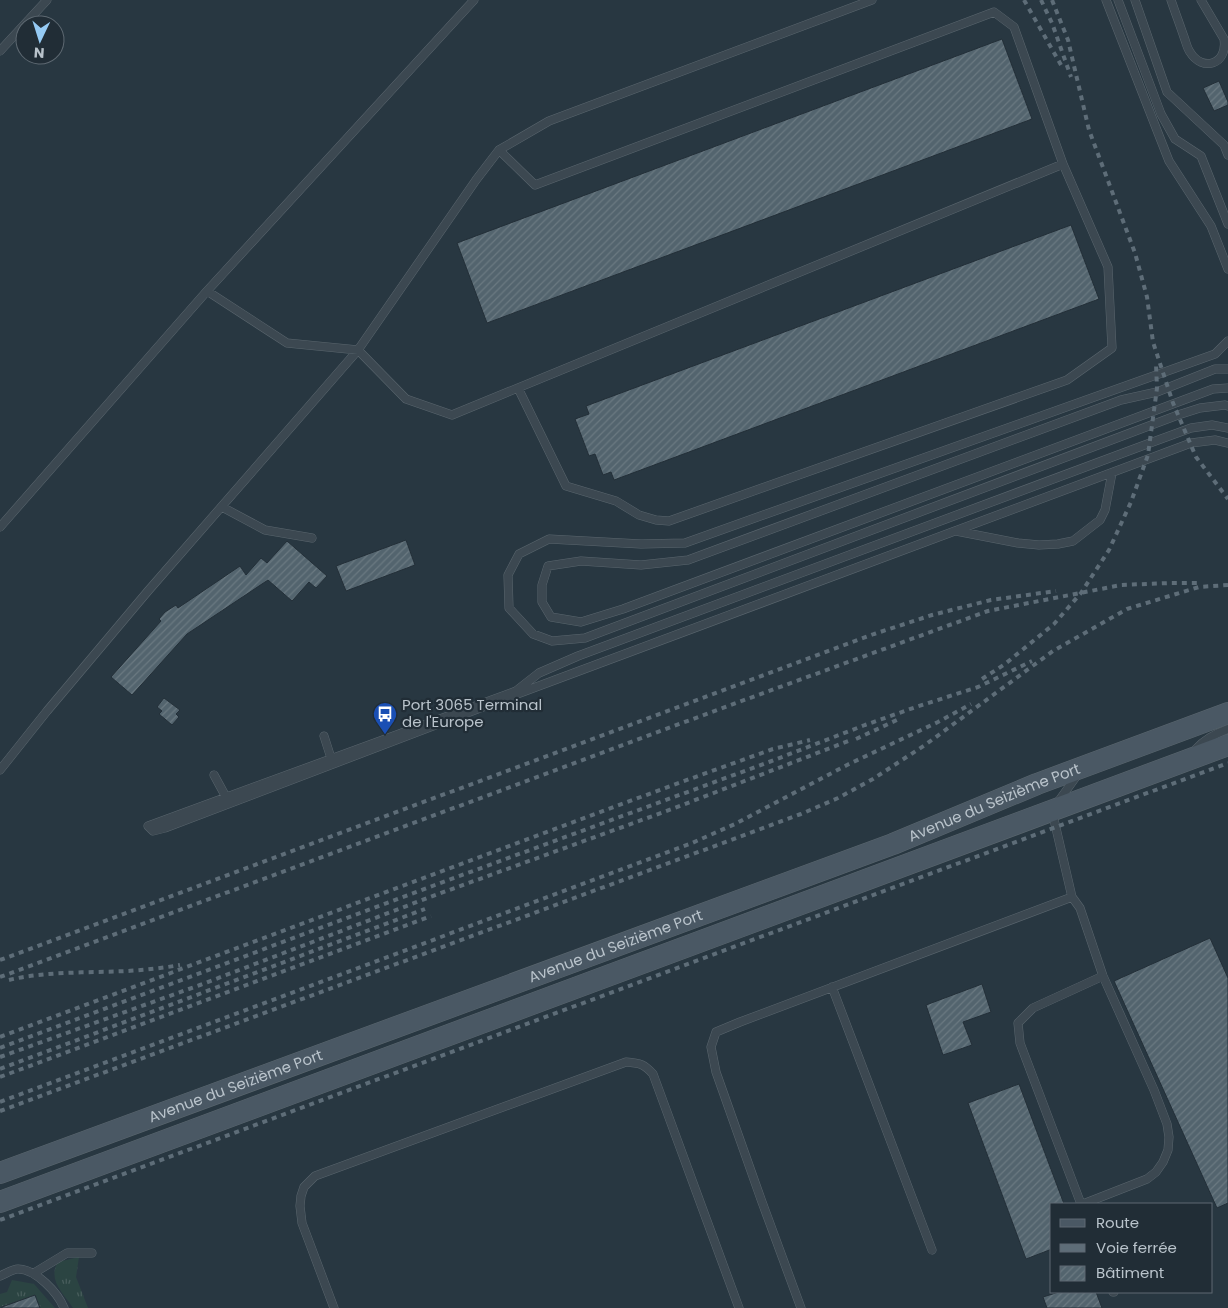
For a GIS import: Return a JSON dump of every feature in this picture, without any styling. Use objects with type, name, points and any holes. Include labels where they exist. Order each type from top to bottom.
[{"type":"main road","name":"Avenue du Seizième Port","points":[[0,1173],[883,848],[1036,784],[1228,713]]},
{"type":"main road","name":"Avenue du Seizième Port","points":[[0,1202],[1228,745]]},
{"type":"lane","points":[[0,50],[47,0]]},
{"type":"lane","points":[[0,527],[208,291],[474,0]]},
{"type":"lane","points":[[0,770],[148,591],[358,350],[476,180],[499,150],[549,121],[872,0]]},
{"type":"lane","points":[[1106,0],[1169,161],[1211,226],[1228,269]]},
{"type":"lane","points":[[1118,0],[1161,114],[1175,139],[1201,156],[1228,224]]},
{"type":"lane","points":[[1135,0],[1166,92],[1226,146],[1228,156]]},
{"type":"lane","points":[[1171,0],[1190,53],[1199,62],[1208,64],[1220,62],[1225,56],[1226,44],[1201,0]]},
{"type":"lane","points":[[499,150],[535,185],[994,12],[1014,27],[1063,164],[1108,267],[1112,348],[1067,380],[669,522],[656,520],[639,514],[616,501],[566,486],[518,388]]},
{"type":"lane","points":[[208,291],[287,343],[358,350],[406,399],[452,415],[1063,164]]},
{"type":"lane","points":[[1215,354],[1228,341]]},
{"type":"lane","points":[[1228,349],[686,543],[642,544],[549,539],[519,554],[508,575],[509,608],[533,634],[552,641],[585,638],[1178,415],[1200,408],[1228,406]]},
{"type":"lane","points":[[1228,369],[1216,369],[1157,392],[1121,400],[688,560],[642,565],[581,561],[548,566],[542,585],[542,602],[551,617],[581,622],[642,602],[1213,388],[1228,388]]},
{"type":"lane","points":[[1228,428],[1212,425],[1191,428],[1150,443],[578,656],[539,673],[516,693],[165,828],[153,831],[148,826],[516,693],[1191,444],[1215,440],[1228,443]]},
{"type":"lane","points":[[956,531],[1018,543],[1058,544],[1073,541],[1100,520],[1106,510],[1112,473]]},
{"type":"lane","points":[[222,506],[265,530],[312,538]]},
{"type":"lane","points":[[1182,763],[1200,744],[1228,729]]},
{"type":"lane","points":[[324,736],[332,758]]},
{"type":"lane","points":[[1083,767],[1052,811],[1072,897],[1080,908],[1103,976],[1154,1090],[1167,1124],[1169,1137],[1168,1150],[1156,1172],[1147,1179],[1085,1203]]},
{"type":"lane","points":[[214,775],[226,797]]},
{"type":"lane","points":[[801,1308],[716,1072],[711,1047],[716,1032],[1072,897]]},
{"type":"lane","points":[[1082,1203],[1020,1043],[1018,1023],[1033,1008],[1103,976]]},
{"type":"lane","points":[[832,987],[932,1250]]},
{"type":"lane","points":[[334,1308],[302,1223],[300,1206],[304,1187],[315,1176],[626,1062],[645,1065],[653,1074],[739,1308]]},
{"type":"lane","points":[[34,1273],[67,1253],[92,1253]]},
{"type":"lane","points":[[0,1276],[18,1269],[34,1273],[61,1298],[64,1308]]},
{"type":"green space","points":[[79,1257],[76,1277],[88,1308],[73,1308],[61,1292],[54,1275],[58,1262]]},
{"type":"green space","points":[[12,1280],[34,1284],[55,1308],[40,1308],[35,1295],[0,1307],[0,1294],[7,1292]]},
{"type":"building","points":[[1002,39],[1032,119],[487,323],[457,243]]},
{"type":"building","points":[[1219,81],[1228,105],[1214,111],[1203,88]]},
{"type":"building","points":[[1071,225],[1099,299],[614,480],[611,472],[603,475],[595,454],[589,456],[575,419],[589,414],[586,406]]},
{"type":"building","points":[[406,540],[415,565],[346,591],[336,566]]},
{"type":"building","points":[[287,541],[327,576],[316,588],[309,582],[292,601],[268,580],[187,634],[132,695],[111,677],[161,621],[159,619],[165,612],[176,605],[178,608],[240,566],[246,575],[261,558],[267,563]]},
{"type":"building","points":[[164,698],[180,710],[176,714],[179,717],[172,725],[159,714],[162,711],[157,707]]},
{"type":"building","points":[[1210,938],[1228,978],[1228,1203],[1217,1208],[1114,981]]},
{"type":"building","points":[[982,984],[991,1012],[963,1022],[972,1045],[943,1055],[926,1005]]},
{"type":"building","points":[[1019,1084],[1064,1203],[1050,1203],[1050,1250],[1026,1259],[968,1103]]},
{"type":"building","points":[[1056,1293],[1096,1293],[1102,1308],[1047,1308],[1043,1297]]},
{"type":"building","points":[[35,1295],[40,1308],[2,1308],[2,1307]]},
{"type":"railway","points":[[1024,0],[1061,65]]},
{"type":"railway","points":[[1041,0],[1052,23],[1071,77]]},
{"type":"railway","points":[[1052,0],[1068,40],[1089,130],[1135,253],[1147,297],[1153,342],[1173,403],[1196,457],[1228,499]]},
{"type":"railway","points":[[982,679],[1005,664],[1054,624],[1081,593],[1109,550],[1131,502],[1148,455],[1157,388],[1156,364]]},
{"type":"railway","points":[[0,977],[988,611],[1121,585],[1201,583]]},
{"type":"railway","points":[[0,1111],[801,814],[838,798],[873,779],[925,745],[1053,651],[1127,609],[1199,587],[1228,585]]},
{"type":"railway","points":[[0,960],[874,634],[932,615],[991,600],[1056,591]]},
{"type":"railway","points":[[0,1048],[865,725],[978,687],[1032,661]]},
{"type":"railway","points":[[0,1102],[692,843],[735,824],[847,765],[938,722],[971,704]]},
{"type":"railway","points":[[856,739],[899,719]]},
{"type":"railway","points":[[0,1037],[673,785],[773,749],[810,740]]},
{"type":"railway","points":[[0,1057],[200,985],[430,897],[672,809],[851,740]]},
{"type":"railway","points":[[0,1220],[1228,763]]},
{"type":"railway","points":[[0,1069],[425,909]]},
{"type":"railway","points":[[0,1077],[431,916]]},
{"type":"railway","points":[[9,980],[52,974],[134,971],[180,965]]},
{"type":"place","name":"Port 3065 Terminal de l'Europe","points":[[385,735]]}]
